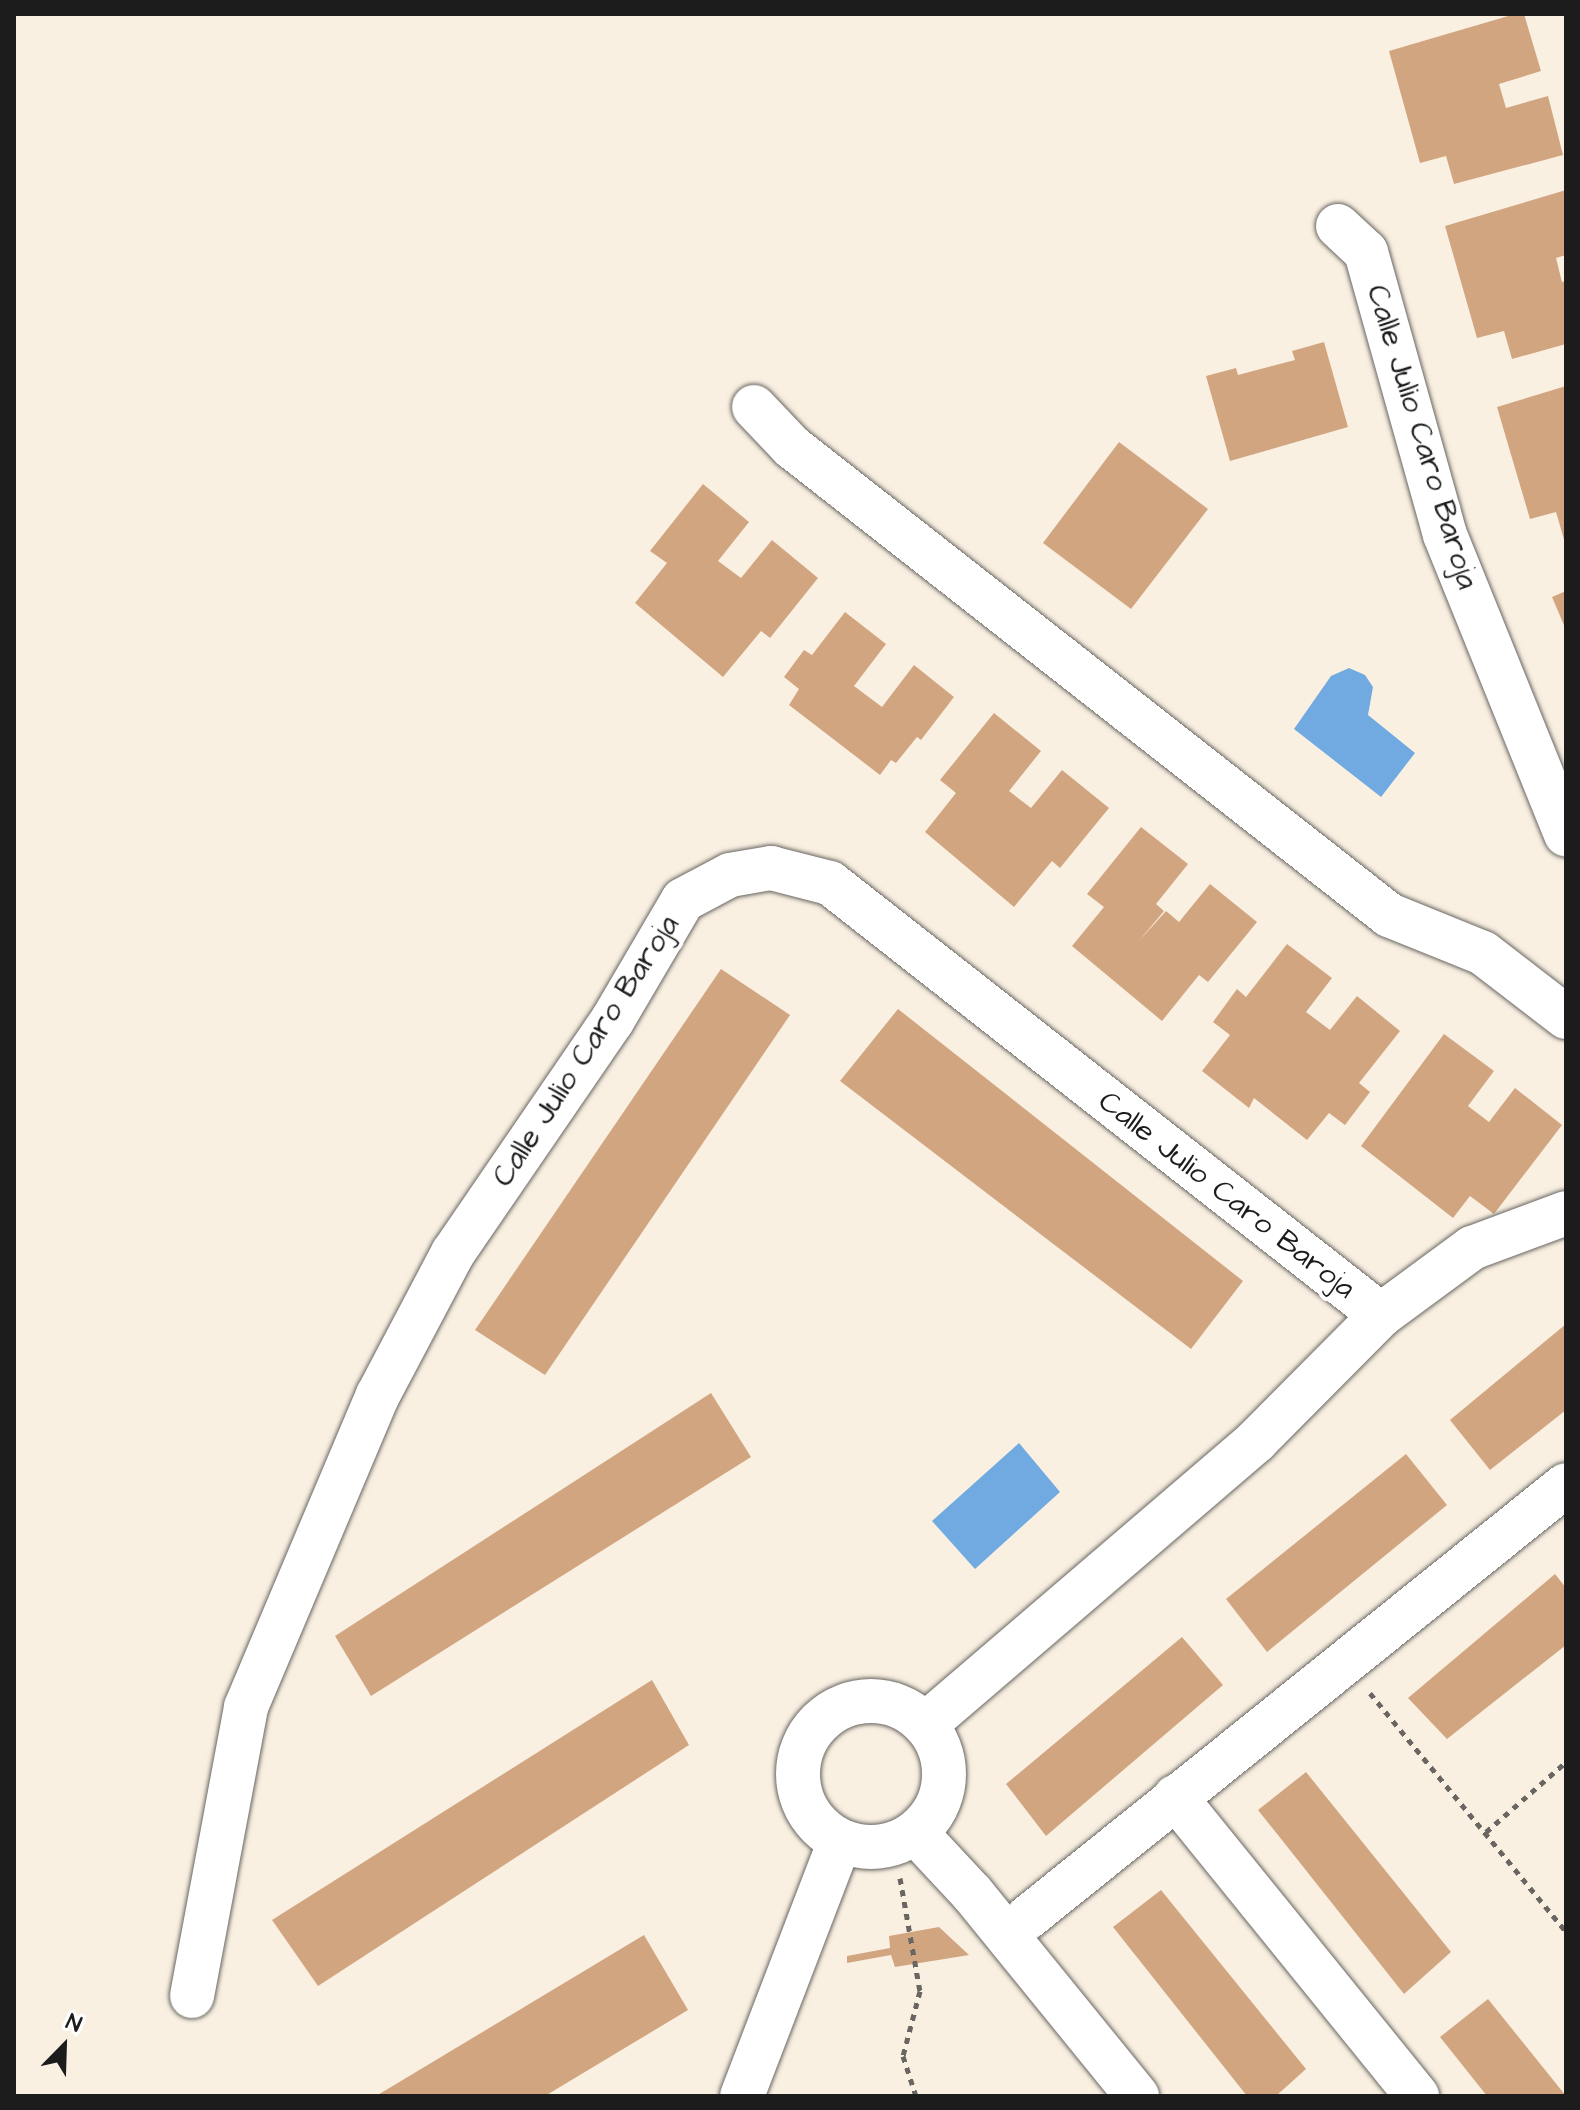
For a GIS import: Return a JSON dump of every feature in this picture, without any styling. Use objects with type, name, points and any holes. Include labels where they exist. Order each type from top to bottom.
[{"type":"street","name":"Calle Julio Caro Baroja","points":[[1338,226],[1366,252],[1445,535],[1566,834]]},
{"type":"street","points":[[754,407],[792,447],[1389,915],[1483,953],[1566,1017]]},
{"type":"street","name":"Calle Julio Caro Baroja","points":[[192,1996],[246,1707],[378,1395],[453,1253],[612,1021],[683,900],[730,875],[771,868],[830,883],[1381,1315]]},
{"type":"street","name":"Calle Julio Caro Baroja","points":[[926,1724],[1256,1441],[1381,1315],[1472,1248],[1566,1213]]},
{"type":"street","points":[[1027,1918],[1566,1485]]},
{"type":"street","points":[[867,1699],[899,1705],[926,1724],[941,1751],[945,1781],[936,1810],[905,1838],[879,1848],[840,1841],[814,1822],[798,1793],[797,1761],[810,1730],[835,1708],[867,1699]]},
{"type":"street","points":[[1175,1797],[1417,2096]]},
{"type":"street","points":[[905,1838],[972,1893],[1137,2096]]},
{"type":"street","points":[[742,2096],[840,1841]]},
{"type":"path","points":[[1343,1662],[1566,1932]]},
{"type":"path","points":[[1486,1832],[1566,1762]]},
{"type":"path","points":[[905,1838],[920,1991],[903,2056],[916,2096]]},
{"type":"water","points":[[1349,668],[1365,675],[1373,687],[1368,715],[1415,753],[1381,797],[1294,729],[1331,676]]},
{"type":"water","points":[[1019,1443],[1060,1492],[975,1569],[932,1521]]},
{"type":"building","points":[[1524,14],[1541,71],[1499,84],[1506,108],[1548,96],[1563,155],[1454,184],[1446,156],[1420,163],[1389,51]]},
{"type":"building","points":[[1566,190],[1566,255],[1556,258],[1562,282],[1566,281],[1566,344],[1512,359],[1504,331],[1477,338],[1445,226]]},
{"type":"building","points":[[1324,342],[1348,427],[1230,461],[1206,376],[1236,368],[1238,375],[1295,360],[1292,351]]},
{"type":"building","points":[[1566,386],[1565,543],[1556,512],[1530,519],[1497,407]]},
{"type":"building","points":[[1119,442],[1208,509],[1131,609],[1043,543]]},
{"type":"building","points":[[703,484],[749,522],[718,561],[741,578],[772,540],[818,578],[770,638],[761,631],[723,677],[635,603],[667,563],[650,551]]},
{"type":"building","points":[[1566,591],[1566,630],[1552,597]]},
{"type":"building","points":[[845,612],[886,644],[854,686],[882,707],[914,665],[954,697],[921,740],[917,737],[896,763],[891,760],[880,775],[789,705],[799,689],[784,677],[804,650],[812,655]]},
{"type":"building","points":[[994,713],[1041,751],[1009,791],[1031,808],[1062,770],[1109,808],[1060,868],[1052,861],[1014,907],[925,832],[956,793],[940,780]]},
{"type":"building","points":[[1141,827],[1188,864],[1156,904],[1164,911],[1138,942],[1166,911],[1179,922],[1210,884],[1257,922],[1208,982],[1199,975],[1162,1021],[1072,946],[1104,907],[1087,894]]},
{"type":"building","points":[[1287,944],[1332,978],[1306,1012],[1330,1030],[1357,996],[1400,1031],[1359,1083],[1370,1092],[1345,1125],[1329,1113],[1307,1140],[1254,1098],[1249,1108],[1202,1071],[1230,1035],[1213,1022],[1237,989],[1246,997]]},
{"type":"building","points":[[721,969],[790,1015],[545,1375],[475,1330]]},
{"type":"building","points":[[898,1009],[1243,1281],[1191,1349],[840,1081]]},
{"type":"building","points":[[1444,1034],[1494,1071],[1468,1106],[1489,1122],[1515,1088],[1562,1125],[1494,1214],[1470,1196],[1453,1218],[1361,1146]]},
{"type":"building","points":[[1566,1324],[1566,1410],[1490,1470],[1450,1420]]},
{"type":"building","points":[[711,1393],[751,1457],[371,1696],[335,1636]]},
{"type":"building","points":[[1406,1454],[1447,1505],[1267,1652],[1226,1599]]},
{"type":"building","points":[[1555,1574],[1566,1588],[1566,1645],[1447,1739],[1408,1698]]},
{"type":"building","points":[[1182,1637],[1223,1685],[1046,1836],[1006,1784]]},
{"type":"building","points":[[652,1680],[689,1745],[318,1986],[272,1920]]},
{"type":"building","points":[[1306,1772],[1451,1952],[1404,1994],[1258,1810]]},
{"type":"building","points":[[1161,1890],[1306,2069],[1276,2096],[1247,2096],[1113,1927]]},
{"type":"building","points":[[939,1927],[969,1955],[895,1967],[891,1955],[847,1963],[847,1956],[890,1948],[889,1936]]},
{"type":"building","points":[[644,1935],[688,2010],[545,2096],[376,2096]]},
{"type":"building","points":[[1488,1999],[1566,2096],[1487,2096],[1440,2037]]}]
